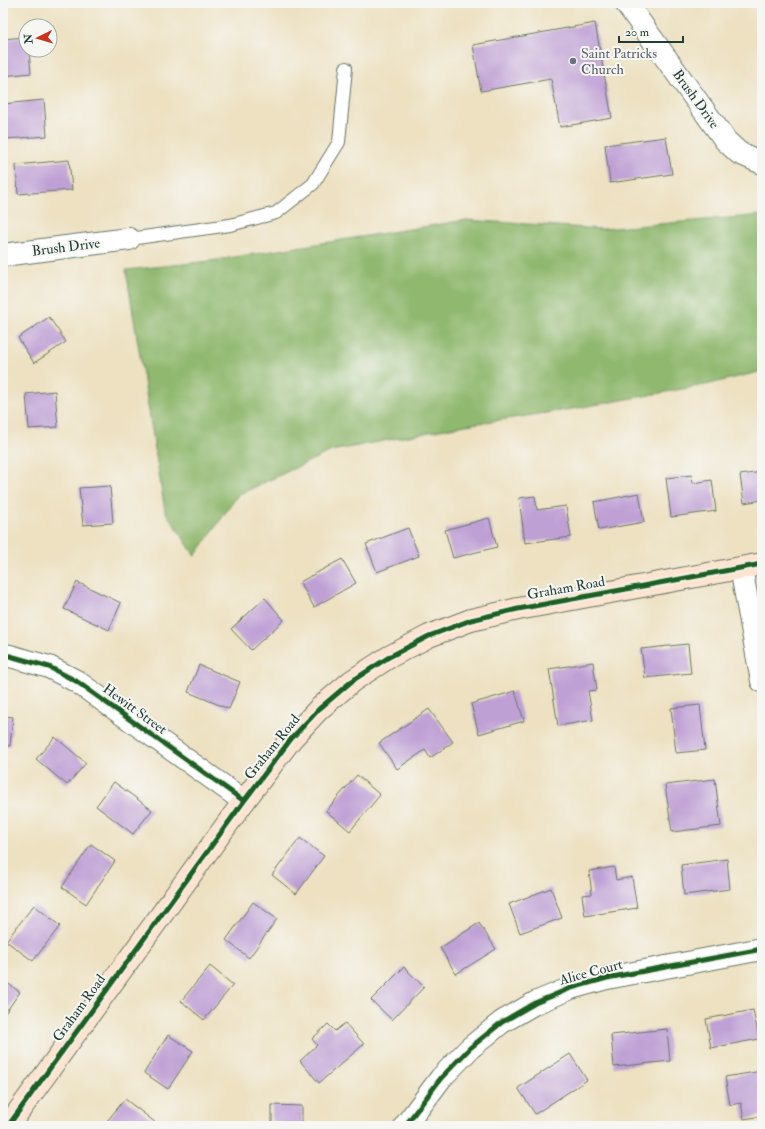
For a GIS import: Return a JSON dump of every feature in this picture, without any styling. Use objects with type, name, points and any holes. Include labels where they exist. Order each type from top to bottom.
[{"type":"street","name":"Brush Drive","points":[[626,3],[726,141],[739,153],[762,163]]},
{"type":"street","name":"Brush Drive","points":[[3,255],[129,239]]},
{"type":"street","points":[[752,566],[762,681]]},
{"type":"street","name":"Graham Road","points":[[8,1126],[244,801],[291,739],[319,709],[352,681],[383,661],[429,636],[471,620],[518,609],[752,566]]},
{"type":"street","name":"Hewitt Street","points":[[3,655],[49,667],[76,681],[244,801]]},
{"type":"street","name":"Alice Court","points":[[405,1126],[441,1078],[470,1048],[502,1022],[535,1003],[571,988],[607,978],[762,949]]},
{"type":"lane","points":[[129,239],[230,225],[276,213],[313,184],[339,142],[346,68]]},
{"type":"green space","points":[[762,215],[762,371],[710,384],[572,409],[466,425],[331,451],[238,495],[195,556],[165,511],[126,270],[210,261],[466,220],[602,229]]},
{"type":"building","points":[[595,23],[612,118],[560,127],[551,79],[481,91],[473,45]]},
{"type":"building","points":[[18,38],[18,58],[30,58],[31,73],[3,76],[3,39]]},
{"type":"building","points":[[44,100],[47,136],[6,139],[3,104]]},
{"type":"building","points":[[666,137],[672,174],[610,183],[605,145]]},
{"type":"building","points":[[69,160],[72,190],[18,194],[16,165]]},
{"type":"building","points":[[49,317],[66,342],[34,363],[18,338]]},
{"type":"building","points":[[55,391],[58,427],[29,429],[26,394]]},
{"type":"building","points":[[762,472],[762,500],[744,503],[740,475]]},
{"type":"building","points":[[692,475],[693,483],[712,480],[716,511],[671,517],[666,478]]},
{"type":"building","points":[[110,486],[113,523],[83,525],[79,488]]},
{"type":"building","points":[[639,493],[644,522],[599,530],[594,502]]},
{"type":"building","points":[[535,496],[537,510],[566,506],[571,537],[525,543],[519,498]]},
{"type":"building","points":[[489,518],[497,547],[453,558],[445,530]]},
{"type":"building","points":[[408,528],[419,556],[377,572],[366,544]]},
{"type":"building","points":[[342,559],[356,583],[314,607],[300,582]]},
{"type":"building","points":[[77,582],[121,603],[109,630],[64,609]]},
{"type":"building","points":[[265,598],[284,620],[251,650],[231,629]]},
{"type":"building","points":[[688,644],[691,673],[645,678],[641,649]]},
{"type":"building","points":[[593,662],[597,690],[588,691],[593,720],[558,726],[549,669]]},
{"type":"building","points":[[199,665],[240,682],[229,709],[188,692]]},
{"type":"building","points":[[515,691],[524,721],[479,734],[471,704]]},
{"type":"building","points":[[700,705],[705,750],[676,753],[671,708]]},
{"type":"building","points":[[429,709],[453,742],[430,758],[425,750],[397,769],[379,743]]},
{"type":"building","points":[[3,716],[13,717],[10,746],[3,745]]},
{"type":"building","points":[[55,737],[86,763],[67,785],[36,759]]},
{"type":"building","points":[[357,775],[380,795],[350,831],[326,811]]},
{"type":"building","points":[[715,779],[721,826],[672,832],[665,785]]},
{"type":"building","points":[[114,782],[152,810],[133,834],[96,806]]},
{"type":"building","points":[[300,838],[324,856],[296,894],[272,875]]},
{"type":"building","points":[[91,844],[115,861],[86,904],[62,887]]},
{"type":"building","points":[[727,859],[730,889],[684,895],[681,865]]},
{"type":"building","points":[[614,867],[616,880],[632,877],[637,908],[585,916],[582,895],[592,894],[589,871]]},
{"type":"building","points":[[551,888],[562,918],[520,933],[509,904]]},
{"type":"building","points":[[253,902],[277,919],[249,958],[226,940]]},
{"type":"building","points":[[34,905],[60,926],[33,961],[6,941]]},
{"type":"building","points":[[479,923],[496,949],[456,974],[440,948]]},
{"type":"building","points":[[210,966],[233,985],[204,1020],[181,1001]]},
{"type":"building","points":[[404,967],[424,987],[392,1020],[371,1000]]},
{"type":"building","points":[[3,980],[20,992],[3,1016]]},
{"type":"building","points":[[753,1010],[759,1039],[711,1048],[706,1019]]},
{"type":"building","points":[[345,1023],[364,1044],[319,1083],[300,1061],[317,1045],[312,1039],[328,1024],[335,1031]]},
{"type":"building","points":[[667,1029],[670,1061],[614,1067],[611,1035]]},
{"type":"building","points":[[168,1035],[193,1051],[168,1089],[144,1073]]},
{"type":"building","points":[[570,1054],[587,1080],[535,1114],[518,1088]]},
{"type":"building","points":[[762,1071],[762,1116],[744,1119],[741,1103],[730,1105],[725,1077]]},
{"type":"building","points":[[125,1099],[156,1123],[153,1126],[103,1126]]},
{"type":"building","points":[[272,1105],[302,1106],[302,1126],[272,1126]]},
{"type":"cycle path","points":[[8,1126],[244,801],[291,739],[319,709],[352,681],[389,657],[429,636],[471,620],[518,609],[762,564]]},
{"type":"cycle path","points":[[3,655],[49,667],[76,681],[244,801]]},
{"type":"cycle path","points":[[405,1126],[441,1078],[470,1048],[502,1022],[535,1003],[571,988],[607,978],[762,949]]},
{"type":"place","name":"Saint Patricks Church","points":[[573,61]]}]
